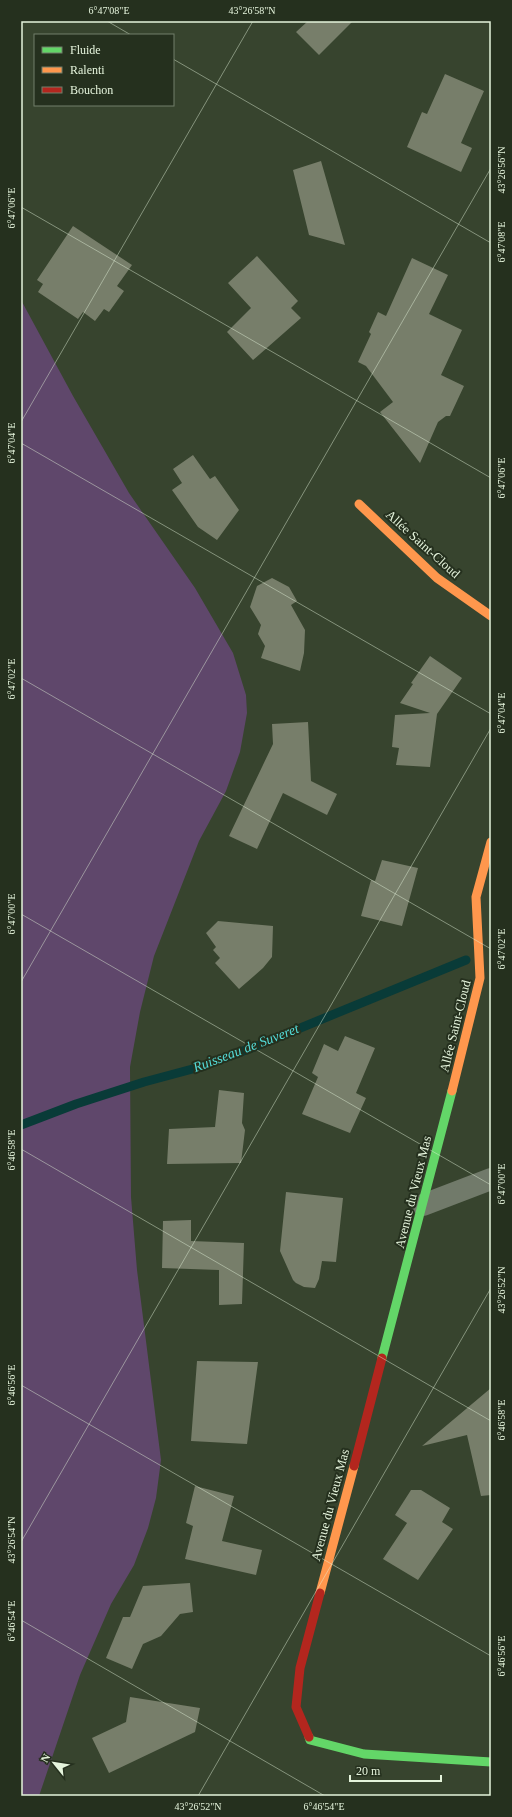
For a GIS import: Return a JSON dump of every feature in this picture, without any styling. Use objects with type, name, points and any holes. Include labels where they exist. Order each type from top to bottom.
[{"type":"street","name":"Allée Saint-Cloud","points":[[359,504],[437,578],[491,616]]},
{"type":"street","name":"Allée Saint-Cloud","points":[[450,1098],[480,978],[476,898],[491,842]]},
{"type":"street","name":"Avenue du Vieux Mas","points":[[450,1098],[424,1205],[300,1668],[296,1707],[310,1740],[364,1754],[491,1762]]},
{"type":"street","points":[[424,1205],[491,1179]]},
{"type":"shaded area","points":[[21,300],[73,396],[129,493],[195,588],[233,653],[246,695],[247,713],[240,752],[226,791],[199,841],[154,956],[140,1012],[130,1067],[131,1197],[137,1270],[161,1460],[156,1498],[148,1528],[134,1565],[111,1604],[80,1675],[39,1796],[21,1796]]},
{"type":"building","points":[[308,21],[353,21],[319,55],[296,32]]},
{"type":"building","points":[[445,74],[484,91],[461,143],[472,148],[461,172],[407,147],[422,112],[427,114]]},
{"type":"building","points":[[321,161],[345,245],[309,235],[293,170]]},
{"type":"building","points":[[73,226],[132,265],[117,286],[124,291],[109,312],[104,309],[95,321],[83,312],[78,319],[38,292],[43,284],[37,280]]},
{"type":"building","points":[[257,256],[298,301],[291,308],[301,318],[253,360],[227,332],[251,308],[228,283]]},
{"type":"building","points":[[412,258],[448,275],[429,314],[462,330],[441,375],[464,386],[450,416],[446,416],[438,422],[420,463],[380,412],[393,402],[366,366],[358,362],[371,334],[369,332],[378,312],[386,316]]},
{"type":"building","points":[[193,455],[210,479],[215,476],[239,510],[217,540],[198,527],[172,490],[182,483],[173,469]]},
{"type":"building","points":[[272,578],[289,587],[297,601],[291,605],[305,630],[304,653],[300,671],[261,658],[265,646],[258,634],[261,625],[250,607],[257,586]]},
{"type":"building","points":[[430,656],[462,678],[437,714],[430,767],[396,765],[399,748],[392,747],[395,715],[430,713],[400,703],[413,684],[411,683]]},
{"type":"building","points":[[308,722],[311,781],[337,794],[327,815],[283,793],[257,849],[229,836],[273,744],[272,724]]},
{"type":"building","points":[[382,860],[418,868],[402,926],[361,916],[371,880],[375,881]]},
{"type":"building","points":[[218,921],[273,926],[272,957],[263,968],[239,989],[215,963],[220,958],[213,950],[216,947],[206,933]]},
{"type":"building","points":[[345,1036],[375,1048],[356,1093],[366,1098],[350,1133],[302,1114],[318,1077],[312,1073],[324,1044],[338,1051]]},
{"type":"building","points":[[219,1090],[244,1093],[242,1123],[245,1130],[241,1163],[167,1164],[169,1129],[215,1127]]},
{"type":"building","points":[[286,1192],[343,1198],[336,1262],[322,1261],[319,1279],[315,1288],[304,1287],[293,1280],[280,1251]]},
{"type":"building","points":[[191,1220],[191,1241],[244,1243],[242,1304],[219,1305],[219,1270],[162,1268],[163,1221]]},
{"type":"building","points":[[197,1361],[258,1362],[247,1444],[191,1441]]},
{"type":"building","points":[[491,1388],[491,1495],[481,1496],[467,1435],[422,1446]]},
{"type":"building","points":[[195,1486],[234,1496],[222,1541],[262,1550],[256,1575],[185,1559],[193,1526],[186,1523]]},
{"type":"building","points":[[411,1490],[421,1490],[450,1508],[442,1522],[453,1529],[418,1580],[383,1559],[407,1523],[395,1515]]},
{"type":"building","points":[[190,1583],[193,1612],[180,1614],[161,1636],[143,1644],[132,1669],[106,1658],[123,1617],[130,1617],[143,1586]]},
{"type":"building","points":[[130,1697],[200,1708],[195,1732],[109,1773],[92,1738],[126,1722]]},
{"type":"waterway","name":"Ruisseau de Suveret","points":[[21,1125],[76,1104],[144,1082],[200,1067],[254,1047],[466,960]]},
{"type":"traffic: fast","points":[[382,1358],[452,1091]]},
{"type":"traffic: fast","points":[[309,1737],[310,1740],[364,1754],[491,1762]]},
{"type":"traffic: slow","points":[[359,504],[437,578],[491,616]]},
{"type":"traffic: slow","points":[[452,1091],[480,978],[476,897],[491,842]]},
{"type":"traffic: slow","points":[[320,1593],[354,1466]]},
{"type":"traffic: jam","points":[[354,1466],[382,1358]]},
{"type":"traffic: jam","points":[[309,1737],[296,1707],[300,1668],[320,1593]]}]
